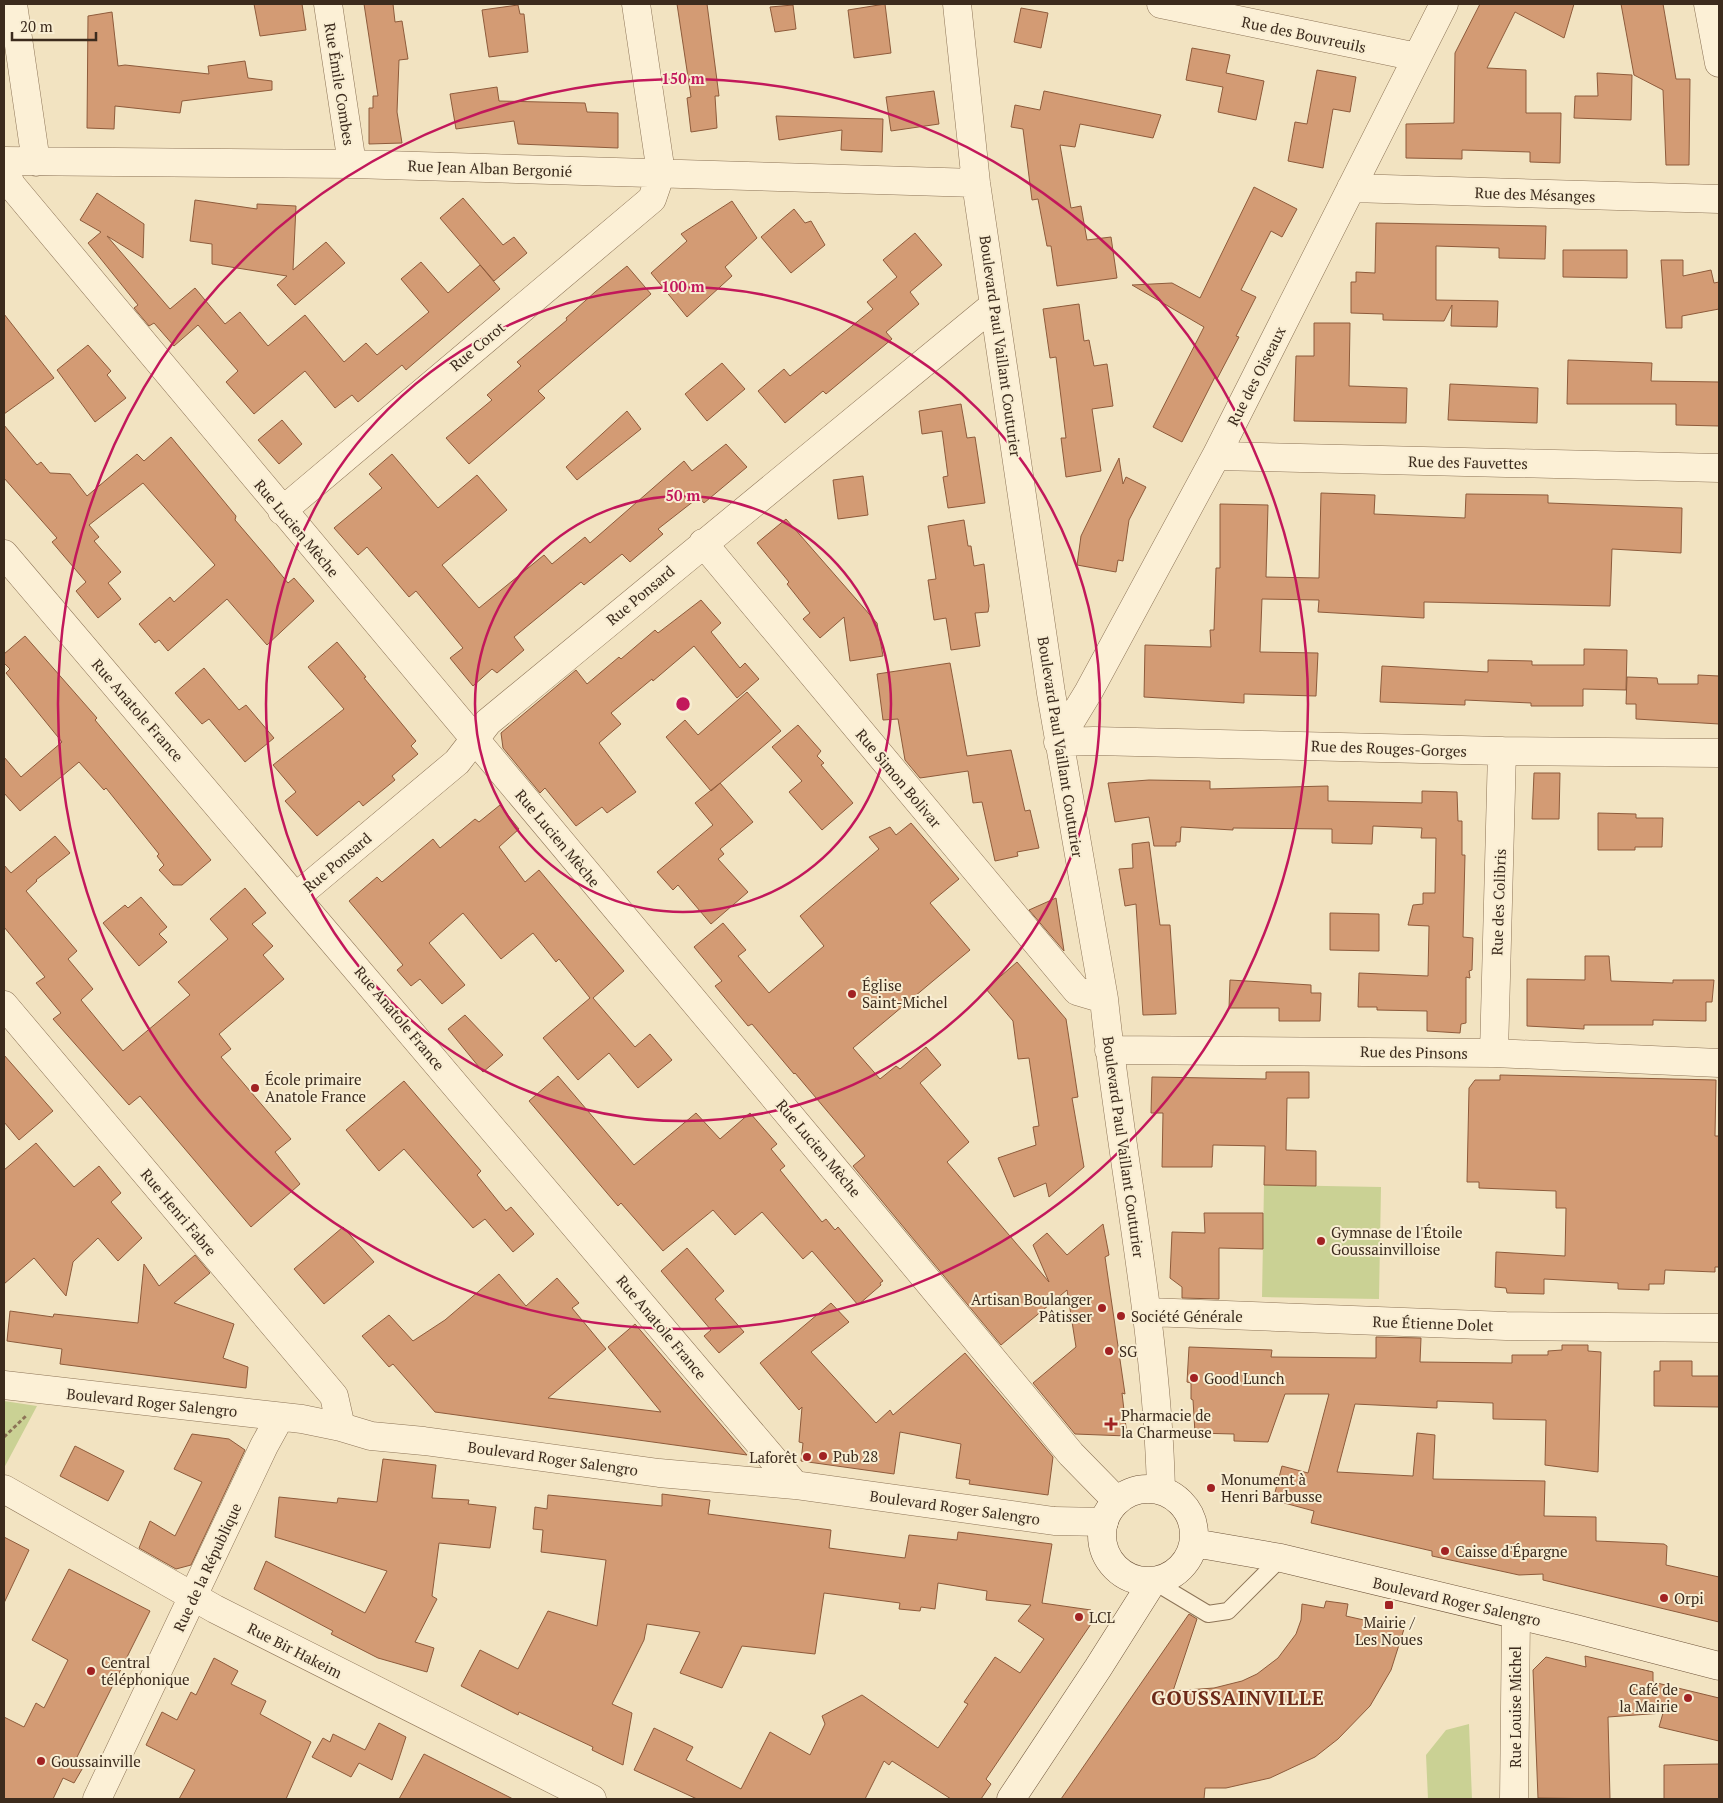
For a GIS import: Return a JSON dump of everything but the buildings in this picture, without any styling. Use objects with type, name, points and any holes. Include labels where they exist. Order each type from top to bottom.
[{"type":"street","points":[[13,4],[36,162]]},
{"type":"street","name":"Rue Émile Combes","points":[[328,4],[352,164]]},
{"type":"street","points":[[636,4],[661,173]]},
{"type":"street","name":"Boulevard Paul Vaillant Couturier","points":[[957,4],[976,183],[1058,742],[1104,999],[1109,1050],[1148,1312],[1160,1444],[1161,1490]]},
{"type":"street","name":"Rue des Bouvreuils","points":[[1161,4],[1417,57]]},
{"type":"street","name":"Rue des Oiseaux","points":[[1058,742],[1088,691],[1216,456],[1444,4]]},
{"type":"street","points":[[1708,4],[1719,63]]},
{"type":"street","name":"Rue Jean Alban Bergonié","points":[[4,161],[352,164],[976,183]]},
{"type":"street","name":"Rue Lucien Mèche","points":[[4,171],[12,186],[282,511],[789,1111],[1071,1454],[1110,1511]]},
{"type":"street","name":"Rue Corot","points":[[282,511],[652,199],[661,173]]},
{"type":"street","name":"Rue des Mésanges","points":[[1351,188],[1719,199]]},
{"type":"street","name":"Rue Ponsard","points":[[297,896],[457,762],[488,722],[994,305]]},
{"type":"street","name":"Rue des Fauvettes","points":[[1216,456],[1719,468]]},
{"type":"street","name":"Rue Simon Bolivar","points":[[703,543],[1077,990],[1104,999]]},
{"type":"street","name":"Rue Anatole France","points":[[4,554],[297,896],[795,1485]]},
{"type":"street","name":"Rue des Rouges-Gorges","points":[[1058,742],[1094,741],[1502,751],[1719,753]]},
{"type":"street","name":"Rue des Colibris","points":[[1494,1053],[1502,751]]},
{"type":"street","name":"Rue Henri Fabre","points":[[4,1005],[334,1396],[342,1427]]},
{"type":"street","name":"Rue des Pinsons","points":[[1109,1050],[1494,1053],[1719,1063]]},
{"type":"street","name":"Rue Étienne Dolet","points":[[1148,1312],[1506,1326],[1719,1328]]},
{"type":"street","name":"Boulevard Roger Salengro","points":[[4,1385],[280,1416],[342,1427],[371,1436],[434,1442],[659,1473],[795,1485],[1054,1521],[1110,1511]]},
{"type":"street","name":"Rue de la République","points":[[96,1799],[280,1416]]},
{"type":"street","points":[[1146,1488],[1161,1490],[1173,1495],[1184,1505],[1191,1516],[1194,1529],[1194,1543],[1189,1557],[1180,1569],[1167,1577],[1153,1581],[1130,1577],[1113,1564],[1105,1552],[1102,1537],[1110,1511],[1130,1492],[1146,1488]]},
{"type":"street","name":"Rue Bir Hakeim","points":[[4,1490],[194,1598],[592,1799]]},
{"type":"street","name":"Boulevard Roger Salengro","points":[[1194,1543],[1281,1558],[1719,1666]]},
{"type":"street","points":[[1019,1797],[1153,1581]]},
{"type":"street","name":"Rue Louise Michel","points":[[1514,1799],[1516,1615]]},
{"type":"lane","points":[[1153,1581],[1208,1614],[1228,1610],[1281,1558]]},
{"type":"green space","name":"Gymnase de l'Étoile Goussainvilloise","points":[[1264,1185],[1381,1187],[1379,1299],[1262,1297]]},
{"type":"green space","points":[[4,1401],[37,1406],[4,1468]]},
{"type":"green space","points":[[1469,1724],[1472,1799],[1428,1799],[1426,1755],[1446,1730]]},
{"type":"place","name":"Église Saint-Michel","points":[[852,994]]},
{"type":"place","name":"École primaire Anatole France","points":[[255,1088]]},
{"type":"place","name":"Gymnase de l'Étoile Goussainvilloise","points":[[1321,1241]]},
{"type":"place","name":"Artisan Boulanger Pâtisser","points":[[1102,1308]]},
{"type":"place","name":"Société Générale","points":[[1121,1316]]},
{"type":"place","name":"SG","points":[[1109,1351]]},
{"type":"place","name":"Good Lunch","points":[[1194,1378]]},
{"type":"place","name":"Pharmacie de la Charmeuse","points":[[1111,1424]]},
{"type":"place","name":"Pub 28","points":[[823,1456]]},
{"type":"place","name":"Laforêt","points":[[807,1457]]},
{"type":"place","name":"Monument à Henri Barbusse","points":[[1211,1488]]},
{"type":"place","name":"Caisse d'Épargne","points":[[1445,1551]]},
{"type":"place","name":"Orpi","points":[[1664,1598]]},
{"type":"place","name":"Mairie / Les Noues","points":[[1389,1605]]},
{"type":"place","name":"LCL","points":[[1079,1617]]},
{"type":"place","name":"Central téléphonique","points":[[91,1671]]},
{"type":"place","name":"Café de la Mairie","points":[[1688,1698]]},
{"type":"place","name":"Goussainville","points":[[41,1761]]},
{"type":"district","name":"GOUSSAINVILLE","points":[[1238,1697]]}]
